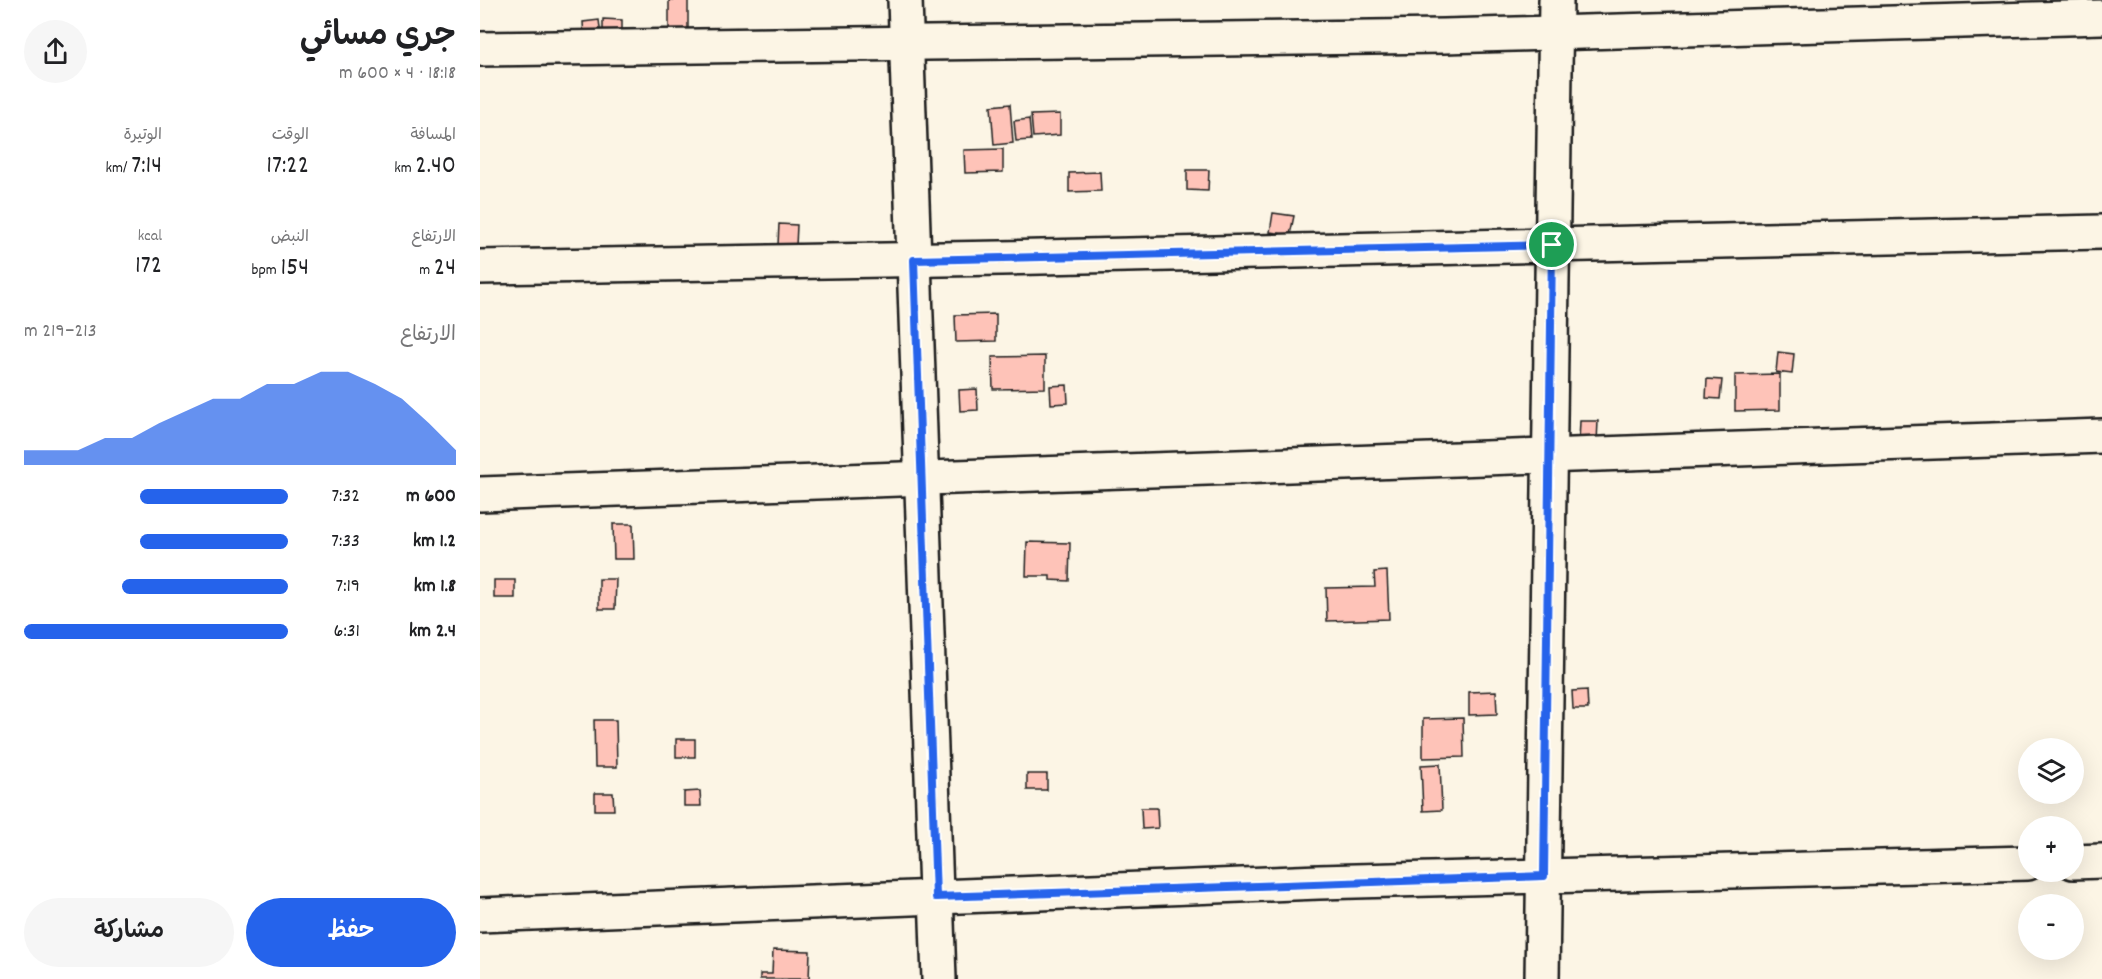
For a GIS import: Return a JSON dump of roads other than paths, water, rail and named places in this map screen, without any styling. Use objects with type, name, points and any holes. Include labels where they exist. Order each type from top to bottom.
[{"type":"street","points":[[905,0],[939,979]]},
{"type":"street","points":[[1542,979],[1556,0]]},
{"type":"street","points":[[480,49],[1556,33],[2102,17]]},
{"type":"street","points":[[480,267],[914,260],[2102,232]]},
{"type":"street","points":[[480,494],[2102,436]]},
{"type":"street","points":[[2084,862],[2102,861]]},
{"type":"street","points":[[480,915],[1544,876],[2018,863]]}]
